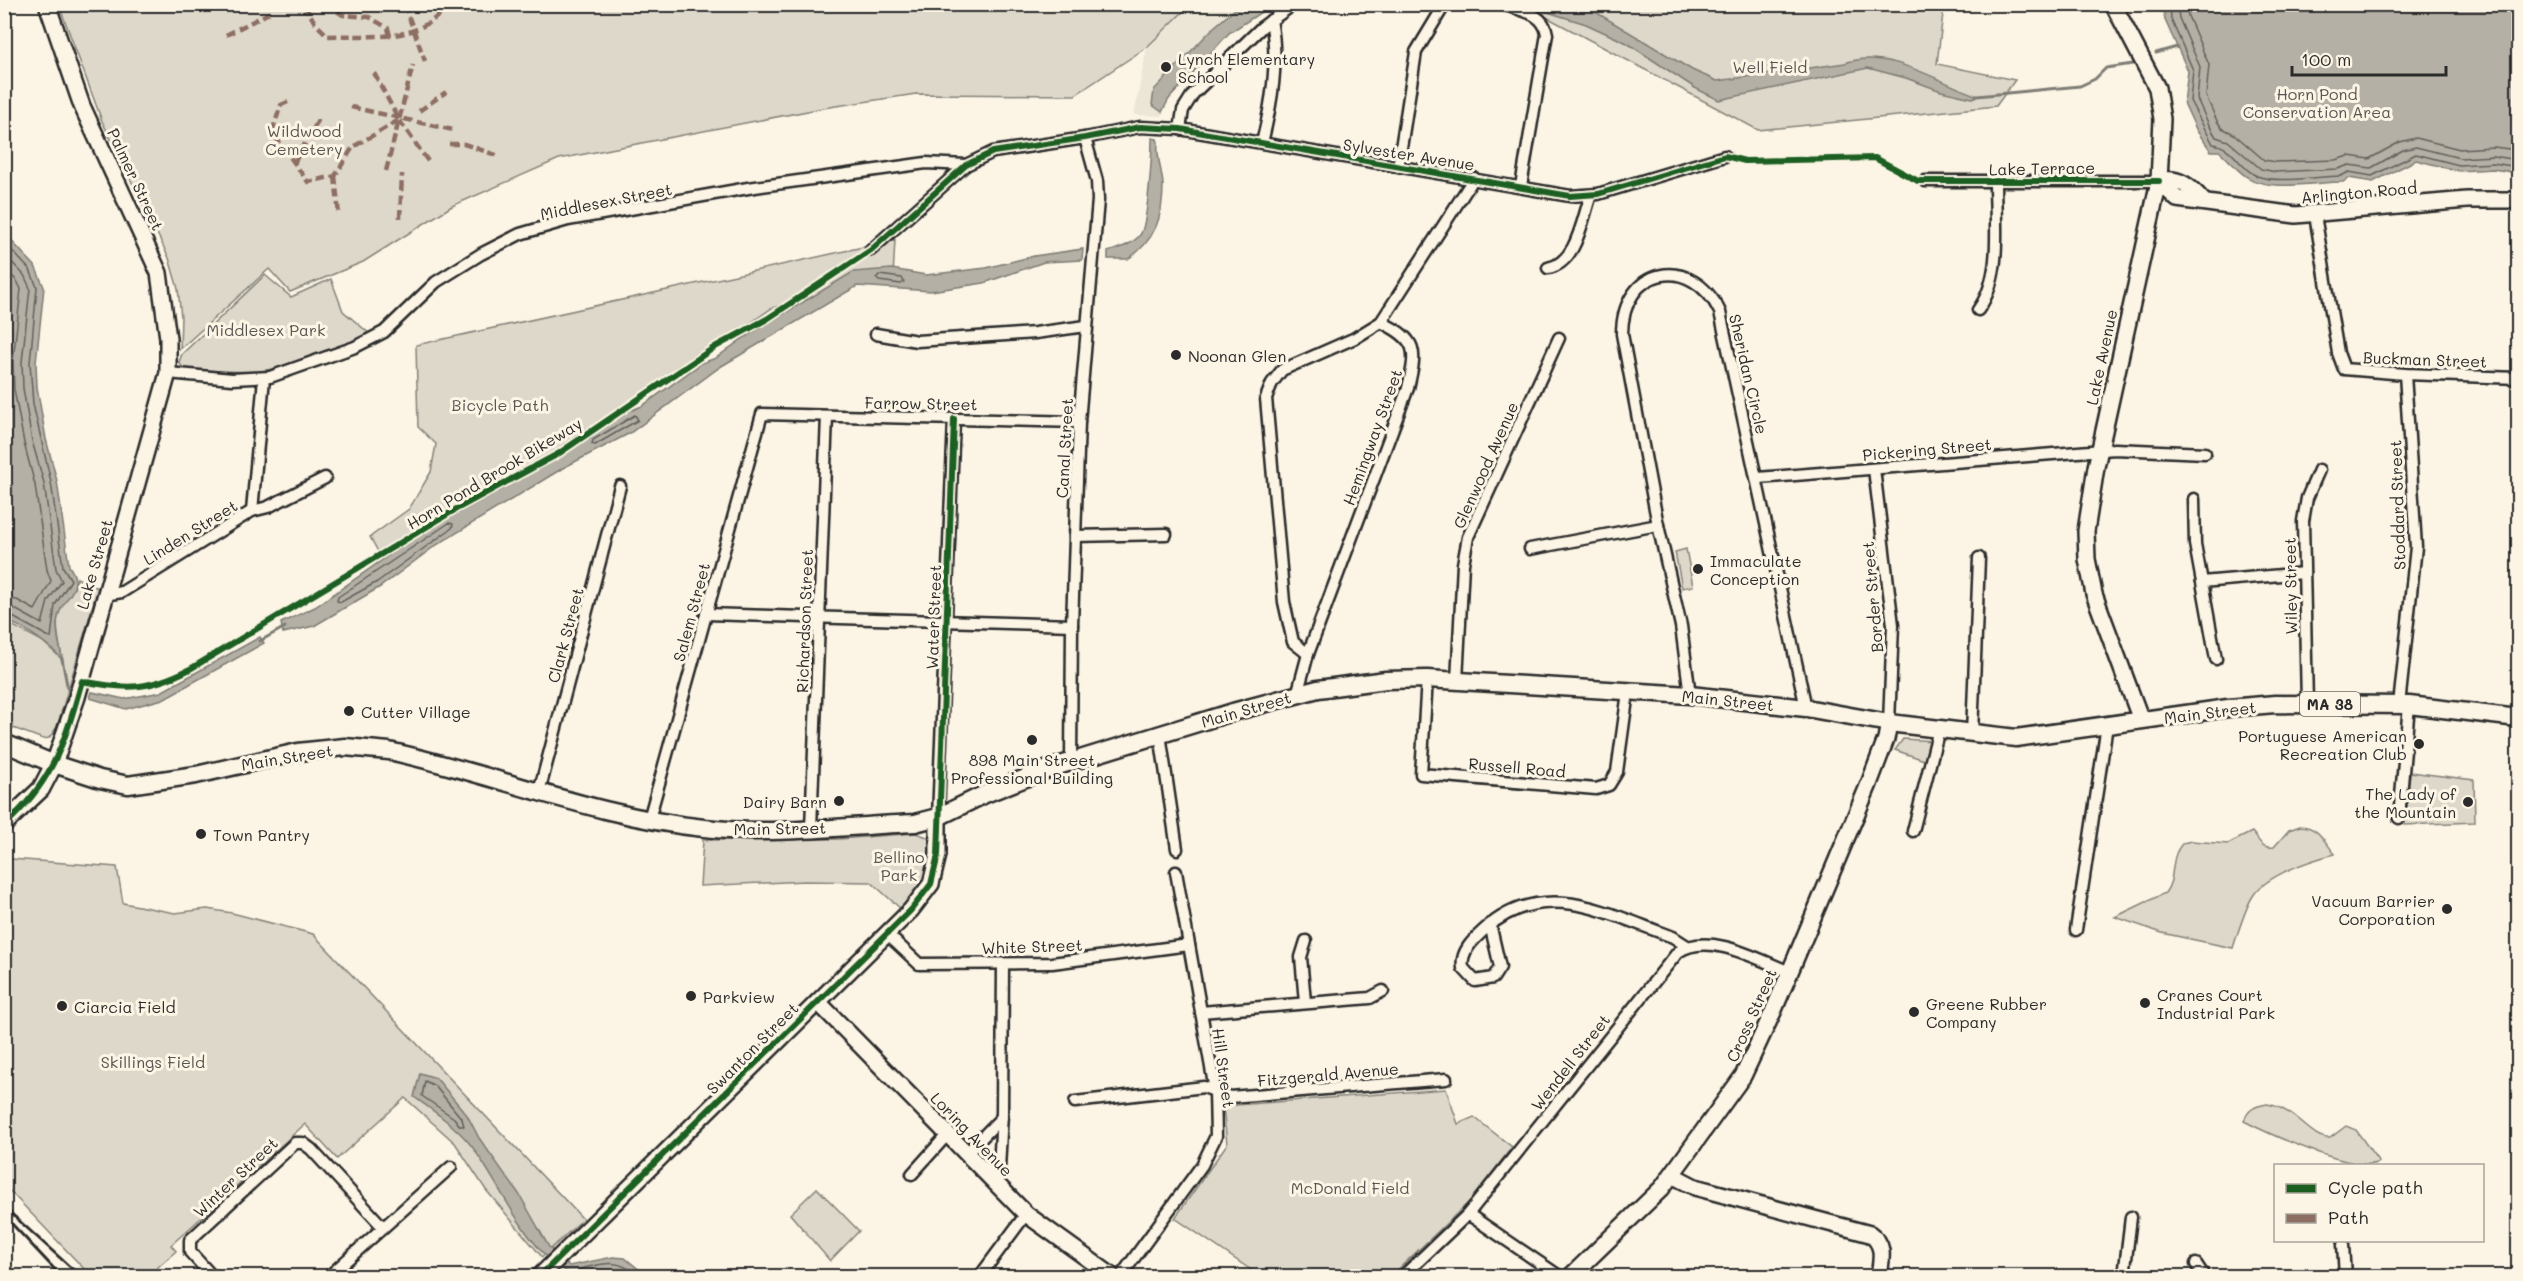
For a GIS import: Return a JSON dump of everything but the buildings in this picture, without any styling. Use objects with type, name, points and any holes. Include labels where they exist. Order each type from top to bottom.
[{"type":"main road","name":"Main Street","points":[[4,743],[54,764],[128,785],[196,775],[298,752],[345,747],[389,751],[649,819],[705,828],[753,831],[915,823],[938,817],[985,794],[1071,761],[1297,695],[1351,684],[1427,679],[1690,695],[1806,708],[1889,723],[1972,734],[2023,738],[2236,707],[2307,704],[2404,705],[2518,718]]},
{"type":"main road","points":[[4,824],[41,789],[54,764]]},
{"type":"street","name":"Palmer Street","points":[[47,4],[82,106],[159,273],[168,338],[168,373]]},
{"type":"street","points":[[1180,129],[1183,110],[1194,94],[1271,20],[1294,4]]},
{"type":"street","points":[[1398,166],[1416,52],[1445,4]]},
{"type":"street","points":[[1501,4],[1538,17],[1545,24],[1545,43],[1521,186]]},
{"type":"street","name":"Lake Avenue","points":[[2113,4],[2157,87],[2162,119],[2158,181],[2099,451],[2087,522],[2088,567],[2105,628],[2142,720]]},
{"type":"street","points":[[1262,143],[1272,100],[1275,69],[1276,43],[1271,20]]},
{"type":"street","name":"Sylvester Avenue","points":[[1085,138],[1140,127],[1180,129],[1570,196],[1591,195],[1725,156]]},
{"type":"street","name":"Middlesex Street","points":[[168,373],[232,379],[264,378],[355,346],[384,332],[436,282],[520,234],[568,220],[748,188],[926,163],[966,165],[993,152],[1085,138]]},
{"type":"street","name":"Canal Street","points":[[1071,761],[1071,625],[1079,422],[1086,326],[1094,271],[1098,200],[1097,181],[1085,138]]},
{"type":"street","points":[[871,250],[966,165]]},
{"type":"street","points":[[1308,654],[1293,642],[1284,602],[1266,398],[1272,383],[1282,370],[1355,338],[1381,322],[1474,178]]},
{"type":"street","name":"Arlington Road","points":[[2158,181],[2168,178],[2180,182],[2191,187],[2203,201],[2271,213],[2315,215],[2467,200],[2518,200]]},
{"type":"street","name":"Lake Terrace","points":[[1925,181],[1995,183],[2158,181]]},
{"type":"street","points":[[1978,310],[1992,282],[1995,183]]},
{"type":"street","points":[[1548,268],[1558,266],[1569,255],[1591,195]]},
{"type":"street","name":"Buckman Street","points":[[2315,215],[2342,367],[2353,371],[2518,378]]},
{"type":"street","name":"Sheridan Circle","points":[[1690,695],[1681,626],[1658,525],[1622,334],[1624,309],[1630,296],[1650,279],[1678,274],[1704,286],[1713,297],[1726,331],[1806,708]]},
{"type":"street","name":"Hemingway Street","points":[[1297,695],[1308,654],[1408,388],[1415,358],[1404,333],[1381,322]]},
{"type":"street","points":[[876,334],[917,341],[1035,333],[1086,326]]},
{"type":"street","name":"Glenwood Avenue","points":[[1457,681],[1462,574],[1468,537],[1559,338]]},
{"type":"street","name":"Lake Street","points":[[54,764],[80,689],[104,595],[168,373]]},
{"type":"street","name":"Stoddard Street","points":[[2399,818],[2404,705],[2416,547],[2405,374]]},
{"type":"street","points":[[252,511],[264,378]]},
{"type":"street","name":"Farrow Street","points":[[762,414],[1079,422]]},
{"type":"street","name":"Salem Street","points":[[649,819],[762,414]]},
{"type":"street","name":"Richardson Street","points":[[811,828],[827,416]]},
{"type":"street","name":"Water Street","points":[[938,817],[954,419]]},
{"type":"street","name":"Pickering Street","points":[[1758,478],[2120,449],[2205,453]]},
{"type":"street","name":"Border Street","points":[[1874,469],[1893,625],[1889,723]]},
{"type":"street","name":"Wiley Street","points":[[2307,704],[2304,509],[2319,470]]},
{"type":"street","name":"Linden Street","points":[[104,595],[122,592],[252,511],[268,507],[325,478]]},
{"type":"street","name":"Clark Street","points":[[539,792],[620,486]]},
{"type":"street","points":[[2194,499],[2195,544],[2216,659]]},
{"type":"street","points":[[1530,549],[1658,525]]},
{"type":"street","points":[[1075,536],[1166,534]]},
{"type":"street","points":[[1972,734],[1979,558]]},
{"type":"street","points":[[2202,582],[2304,573]]},
{"type":"street","points":[[706,614],[1071,625]]},
{"type":"street","name":"Russell Road","points":[[1427,679],[1422,774],[1596,789],[1610,785],[1617,772],[1628,692]]},
{"type":"street","name":"Cross Street","points":[[1571,1276],[1649,1202],[1672,1175],[1746,1071],[1791,972],[1869,784],[1886,739],[1889,723]]},
{"type":"street","points":[[2076,930],[2107,726]]},
{"type":"street","points":[[1913,831],[1939,729]]},
{"type":"street","points":[[1160,734],[1177,849]]},
{"type":"street","name":"Swanton Street","points":[[540,1276],[911,910],[931,884],[938,855],[938,817]]},
{"type":"street","name":"Hill Street","points":[[1121,1276],[1202,1165],[1216,1136],[1215,1090],[1176,872]]},
{"type":"street","points":[[1490,924],[1492,942],[1499,954],[1500,967],[1492,978],[1475,981],[1465,974],[1463,956],[1477,936],[1490,924],[1530,903],[1566,902],[1673,937],[1687,946],[1695,944],[1718,946],[1791,972]]},
{"type":"street","name":"White Street","points":[[886,934],[919,964],[1052,963],[1189,945]]},
{"type":"street","points":[[1305,1002],[1301,957],[1306,941]]},
{"type":"street","name":"Wendell Street","points":[[1403,1276],[1468,1214],[1670,959],[1687,946]]},
{"type":"street","points":[[998,1188],[1002,1117],[1003,964]]},
{"type":"street","points":[[1200,1012],[1370,998],[1383,991]]},
{"type":"street","name":"Loring Avenue","points":[[818,1002],[998,1188],[1026,1214],[1113,1276]]},
{"type":"street","name":"Fitzgerald Avenue","points":[[1075,1102],[1204,1087],[1230,1097],[1446,1079]]},
{"type":"street","points":[[966,1154],[1002,1117]]},
{"type":"street","points":[[912,1174],[947,1135]]},
{"type":"street","name":"Winter Street","points":[[212,1276],[188,1248],[191,1238],[298,1142],[311,1149],[383,1227]]},
{"type":"street","points":[[329,1276],[451,1167]]},
{"type":"street","points":[[1672,1175],[1695,1186],[1872,1236],[1882,1250],[1879,1276]]},
{"type":"street","points":[[980,1276],[1026,1214]]},
{"type":"street","points":[[1468,1214],[1559,1276]]},
{"type":"street","points":[[2124,1276],[2131,1217]]},
{"type":"street","points":[[2343,1245],[2345,1276]]},
{"type":"street","points":[[2196,1264],[2204,1276]]},
{"type":"shaded area","name":"Lynch Elementary School","points":[[1190,5],[1252,5],[1170,88],[1162,116],[1134,115],[1147,47]]},
{"type":"green space","name":"Wildwood Cemetery","points":[[59,4],[1190,5],[1147,47],[1075,95],[916,94],[823,108],[559,159],[452,206],[363,262],[290,292],[269,269],[180,349],[181,317],[178,289],[169,258],[102,121]]},
{"type":"green space","name":"Well Field","points":[[1524,5],[1944,5],[1937,64],[2015,80],[1996,106],[1758,130]]},
{"type":"green space","name":"Bicycle Path","points":[[895,240],[893,277],[772,308],[492,502],[391,575],[370,537],[409,509],[431,472],[436,444],[418,427],[416,345]]},
{"type":"green space","name":"Middlesex Park","points":[[265,275],[291,297],[331,279],[343,311],[371,335],[285,366],[258,372],[184,370],[179,362],[182,354]]},
{"type":"green space","points":[[1686,549],[1693,586],[1682,588],[1675,552]]},
{"type":"green space","points":[[77,578],[98,588],[57,727],[49,738],[43,739],[5,725],[4,621],[42,641],[62,659],[58,633],[59,613],[75,586]]},
{"type":"green space","points":[[1903,739],[1934,741],[1930,762],[1895,750]]},
{"type":"green space","points":[[2410,772],[2474,780],[2475,822],[2405,825]]},
{"type":"green space","points":[[2300,826],[2316,831],[2335,854],[2290,869],[2259,888],[2248,906],[2233,948],[2162,933],[2115,917],[2165,893],[2171,881],[2178,849],[2183,843],[2191,841],[2228,844],[2252,832],[2263,845],[2274,847],[2289,830]]},
{"type":"green space","name":"Bellino Park","points":[[916,833],[927,837],[931,842],[928,876],[902,910],[871,882],[805,881],[700,886],[703,840],[840,839]]},
{"type":"green space","name":"Skillings Field","points":[[5,855],[11,859],[117,867],[123,903],[175,913],[207,909],[232,913],[313,934],[583,1219],[542,1257],[486,1190],[455,1143],[405,1098],[337,1159],[305,1124],[171,1245],[176,1251],[148,1276],[91,1276],[5,1186]]},
{"type":"green space","name":"McDonald Field","points":[[1446,1089],[1458,1124],[1474,1117],[1512,1147],[1472,1199],[1391,1276],[1260,1276],[1175,1218],[1227,1144],[1223,1106]]},
{"type":"green space","points":[[2267,1104],[2286,1111],[2323,1137],[2330,1138],[2346,1126],[2356,1130],[2379,1162],[2368,1164],[2333,1157],[2291,1142],[2244,1121],[2252,1109]]},
{"type":"green space","points":[[817,1188],[859,1231],[830,1261],[790,1214]]},
{"type":"water","points":[[1240,5],[1272,5],[1229,33],[1169,99],[1162,112],[1152,105],[1154,90],[1214,27]]},
{"type":"water","points":[[1525,5],[1584,5],[1692,70],[1717,81],[1861,59],[1878,59],[1913,68],[1978,96],[1972,98],[1941,91],[1906,78],[1868,68],[1719,100],[1695,88],[1627,43],[1586,24]]},
{"type":"water","name":"Horn Pond Conservation Area","points":[[2163,5],[2518,5],[2518,173],[2493,169],[2459,171],[2416,160],[2373,182],[2349,178],[2343,182],[2293,185],[2256,182],[2243,174],[2219,151],[2211,151],[2197,131],[2184,103],[2188,71],[2165,20]]},
{"type":"water","points":[[1152,138],[1157,139],[1158,142],[1163,185],[1163,197],[1156,227],[1145,244],[1128,259],[1108,259],[1108,252],[1133,241],[1143,229],[1149,188]]},
{"type":"water","points":[[4,233],[35,266],[44,287],[36,363],[37,387],[46,439],[57,481],[69,566],[75,582],[71,594],[59,613],[57,622],[63,661],[36,637],[5,621]]},
{"type":"water","points":[[1083,249],[1082,260],[1044,262],[984,283],[931,291],[857,286],[720,367],[630,433],[563,468],[435,546],[380,587],[314,626],[283,633],[281,623],[315,607],[418,535],[512,484],[622,414],[642,406],[702,363],[716,358],[742,339],[853,272],[892,269],[926,275],[986,268],[1034,256]]},
{"type":"water","points":[[260,637],[264,643],[163,699],[126,709],[90,698],[92,692],[124,699],[161,692]]},
{"type":"water","points":[[420,1073],[436,1078],[467,1115],[479,1138],[519,1194],[549,1247],[569,1266],[613,1257],[625,1258],[647,1276],[607,1278],[578,1275],[570,1273],[540,1250],[514,1214],[470,1144],[437,1113],[414,1097]]},
{"type":"waterway","points":[[2156,53],[2177,47]]},
{"type":"waterway","points":[[1977,96],[2080,86],[2095,79],[2106,68],[2133,64]]},
{"type":"waterway","points":[[260,641],[285,627]]},
{"type":"waterway","points":[[62,659],[68,690]]},
{"type":"railway","points":[[4,1207],[80,1276]]},
{"type":"railway","points":[[12,1224],[61,1276]]},
{"type":"marked path","points":[[206,9],[221,4]]},
{"type":"marked path","points":[[304,4],[315,23],[328,36],[378,36],[408,32],[436,17],[450,4]]},
{"type":"marked path","points":[[326,4],[343,15],[369,17],[388,28],[390,36]]},
{"type":"marked path","points":[[404,4],[425,61]]},
{"type":"marked path","points":[[226,35],[269,13]]},
{"type":"marked path","points":[[386,171],[413,65]]},
{"type":"marked path","points":[[374,73],[399,120],[430,164]]},
{"type":"marked path","points":[[419,111],[446,92]]},
{"type":"marked path","points":[[288,102],[281,105],[272,132],[308,182],[335,176],[353,147],[399,120]]},
{"type":"marked path","points":[[351,107],[453,130]]},
{"type":"marked path","points":[[294,163],[320,117]]},
{"type":"marked path","points":[[449,144],[464,144],[499,156]]},
{"type":"marked path","points":[[400,218],[402,174]]},
{"type":"marked path","points":[[335,176],[339,215]]},
{"type":"cycle path","name":"Horn Pond Brook Bikeway","points":[[12,818],[27,803],[49,771],[64,738],[82,681],[112,686],[137,686],[162,681],[190,669],[458,508],[558,454],[715,347],[767,319],[871,250],[966,165],[993,152],[1140,127],[1180,129],[1570,196],[1598,194],[1725,156],[1745,161],[1875,158],[1918,181],[2159,181]]},
{"type":"cycle path","points":[[540,1276],[911,910],[931,884],[938,855],[954,419]]},
{"type":"place","name":"Lynch Elementary School","points":[[1166,67]]},
{"type":"place","name":"Noonan Glen","points":[[1176,355]]},
{"type":"place","name":"Immaculate Conception","points":[[1698,569]]},
{"type":"place","name":"Cutter Village","points":[[349,711]]},
{"type":"place","name":"898 Main Street Professional Building","points":[[1032,740]]},
{"type":"place","name":"Portuguese American Recreation Club","points":[[2419,744]]},
{"type":"place","name":"Dairy Barn","points":[[839,801]]},
{"type":"place","name":"The Lady of the Mountain","points":[[2468,802]]},
{"type":"place","name":"Town Pantry","points":[[201,834]]},
{"type":"place","name":"Vacuum Barrier Corporation","points":[[2447,909]]},
{"type":"place","name":"Parkview","points":[[691,996]]},
{"type":"place","name":"Cranes Court Industrial Park","points":[[2145,1003]]},
{"type":"place","name":"Ciarcia Field","points":[[62,1006]]},
{"type":"place","name":"Greene Rubber Company","points":[[1914,1012]]}]
